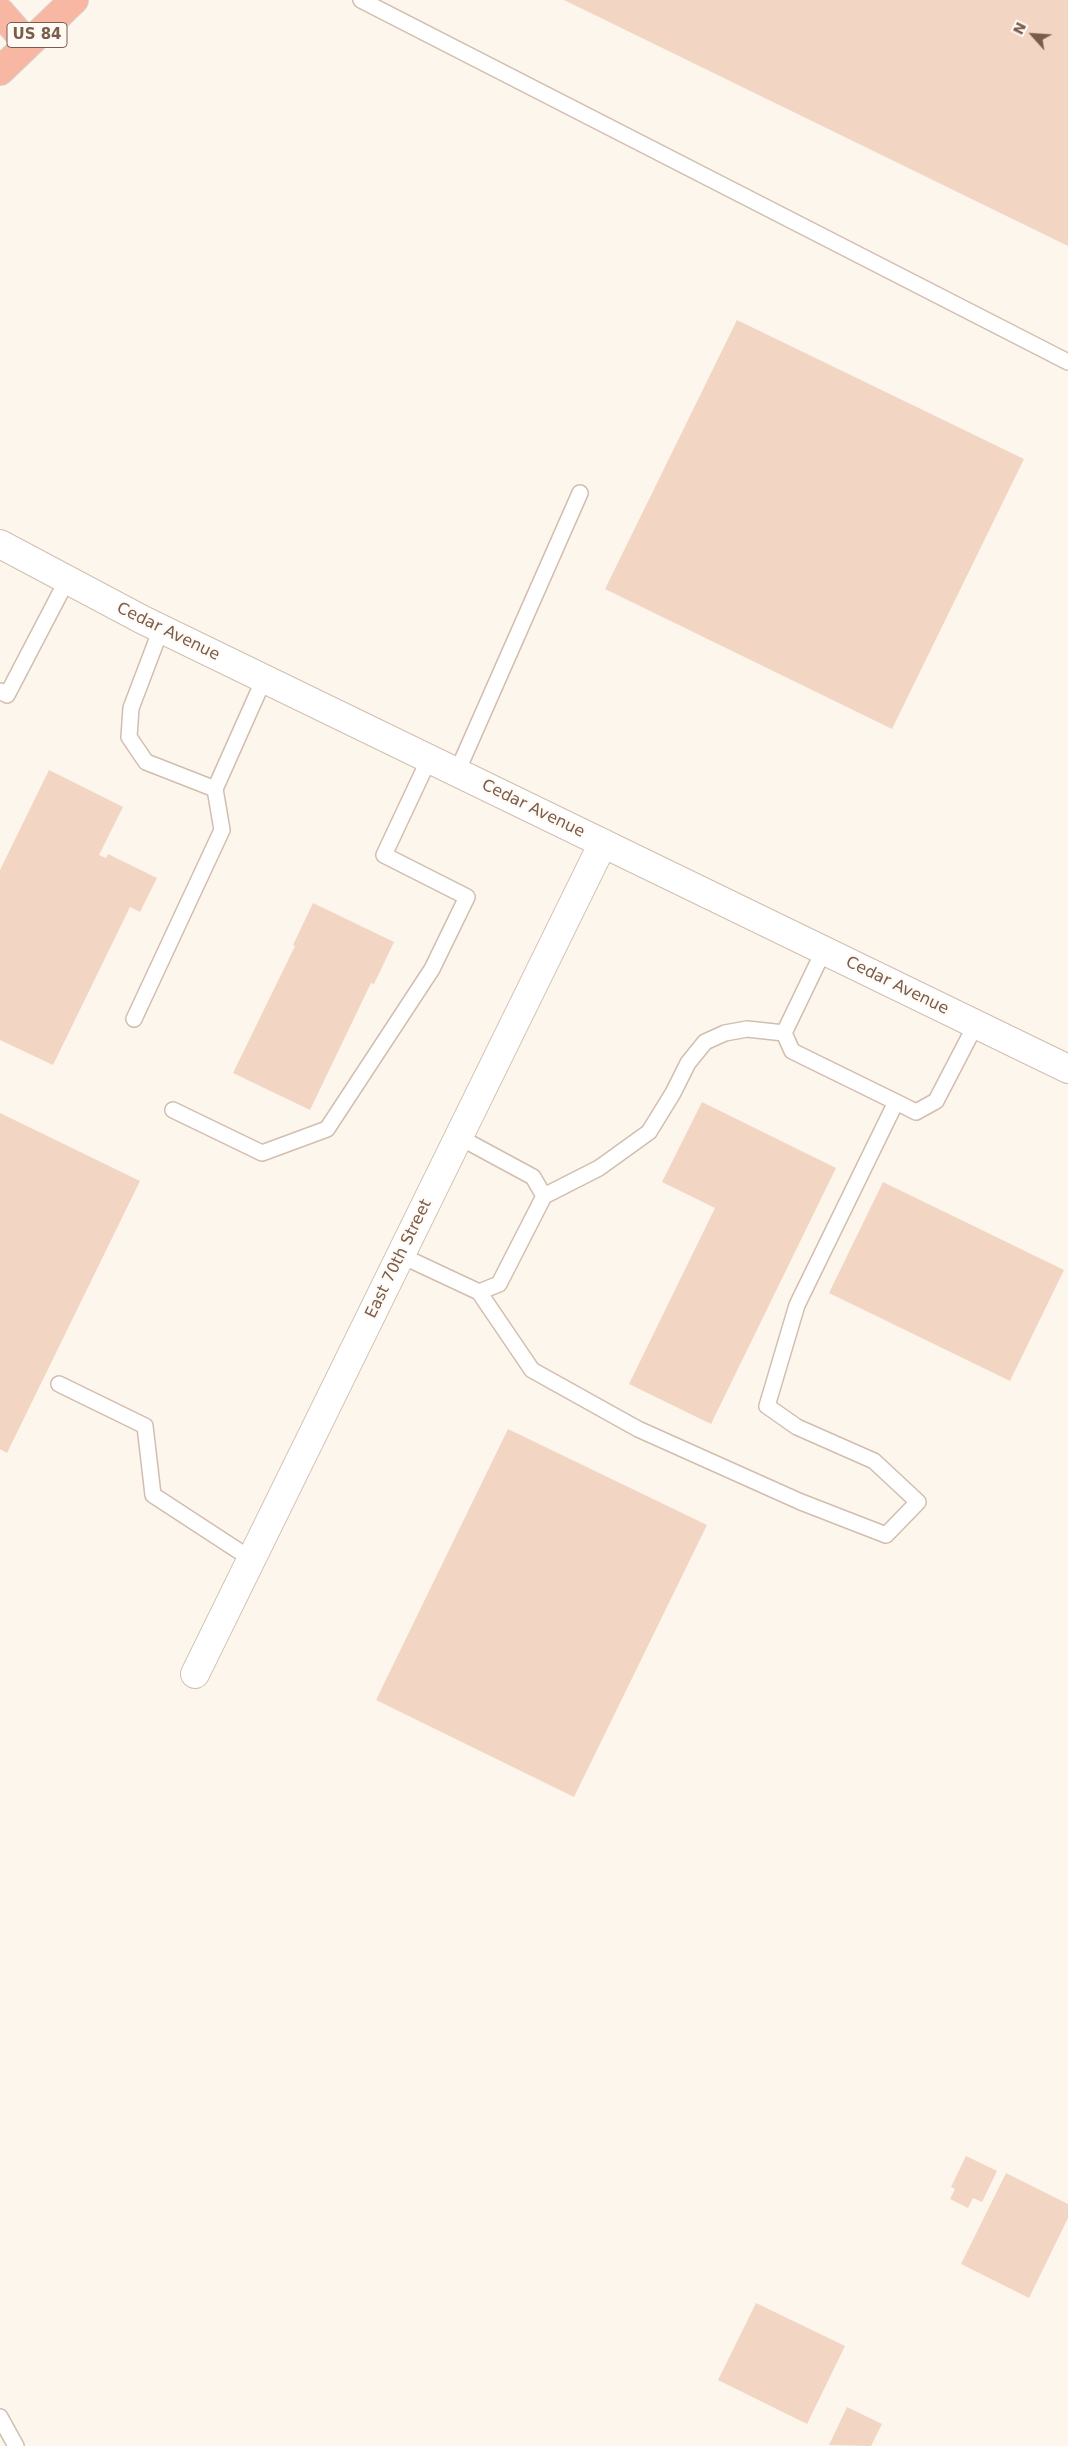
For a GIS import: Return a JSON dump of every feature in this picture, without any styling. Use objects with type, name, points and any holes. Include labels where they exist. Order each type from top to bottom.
[{"type":"highway","name":"US 84","points":[[0,70],[74,0]]},
{"type":"highway","points":[[0,12],[28,44]]},
{"type":"street","name":"Cedar Avenue","points":[[0,544],[161,629],[1068,1069]]},
{"type":"street","name":"East 70th Street","points":[[194,1674],[603,843]]},
{"type":"lane","points":[[361,0],[1068,362]]},
{"type":"lane","points":[[456,772],[580,493]]},
{"type":"lane","points":[[0,691],[7,695],[67,580]]},
{"type":"lane","points":[[161,629],[132,708],[128,737],[146,762],[215,789]]},
{"type":"lane","points":[[134,1019],[222,830],[215,789],[264,679]]},
{"type":"lane","points":[[173,1110],[262,1153],[327,1129],[432,969],[467,897],[384,855],[429,759]]},
{"type":"lane","points":[[824,950],[784,1033],[792,1051],[916,1112],[936,1101],[976,1024]]},
{"type":"lane","points":[[479,1292],[499,1284],[544,1196],[599,1168],[649,1132],[673,1094],[688,1063],[705,1042],[725,1033],[747,1029],[784,1033]]},
{"type":"lane","points":[[400,1255],[479,1292],[532,1370],[638,1429],[801,1502],[886,1535],[918,1502],[874,1461],[797,1427],[767,1406],[797,1305],[896,1102]]},
{"type":"lane","points":[[458,1137],[533,1177],[544,1196]]},
{"type":"lane","points":[[58,1384],[145,1426],[153,1495],[251,1560]]},
{"type":"lane","points":[[0,2417],[16,2446]]},
{"type":"building","points":[[564,0],[1068,0],[1068,246]]},
{"type":"building","points":[[737,320],[1024,459],[892,729],[605,589]]},
{"type":"building","points":[[49,770],[123,807],[99,855],[106,858],[108,854],[157,878],[140,912],[130,907],[53,1065],[0,1040],[0,870]]},
{"type":"building","points":[[313,903],[394,942],[374,984],[371,983],[310,1110],[233,1073],[295,946],[293,945]]},
{"type":"building","points":[[702,1102],[836,1168],[711,1424],[629,1384],[715,1208],[662,1182]]},
{"type":"building","points":[[0,1113],[140,1181],[7,1453],[0,1449]]},
{"type":"building","points":[[883,1182],[1064,1270],[1010,1381],[829,1293]]},
{"type":"building","points":[[508,1429],[707,1525],[574,1797],[376,1700]]},
{"type":"building","points":[[966,2156],[997,2171],[982,2202],[973,2198],[968,2208],[950,2199],[955,2189],[951,2187]]},
{"type":"building","points":[[1006,2173],[1068,2204],[1068,2218],[1029,2298],[961,2264]]},
{"type":"building","points":[[756,2303],[845,2346],[807,2424],[718,2380]]},
{"type":"building","points":[[847,2407],[882,2424],[871,2446],[829,2445]]}]
